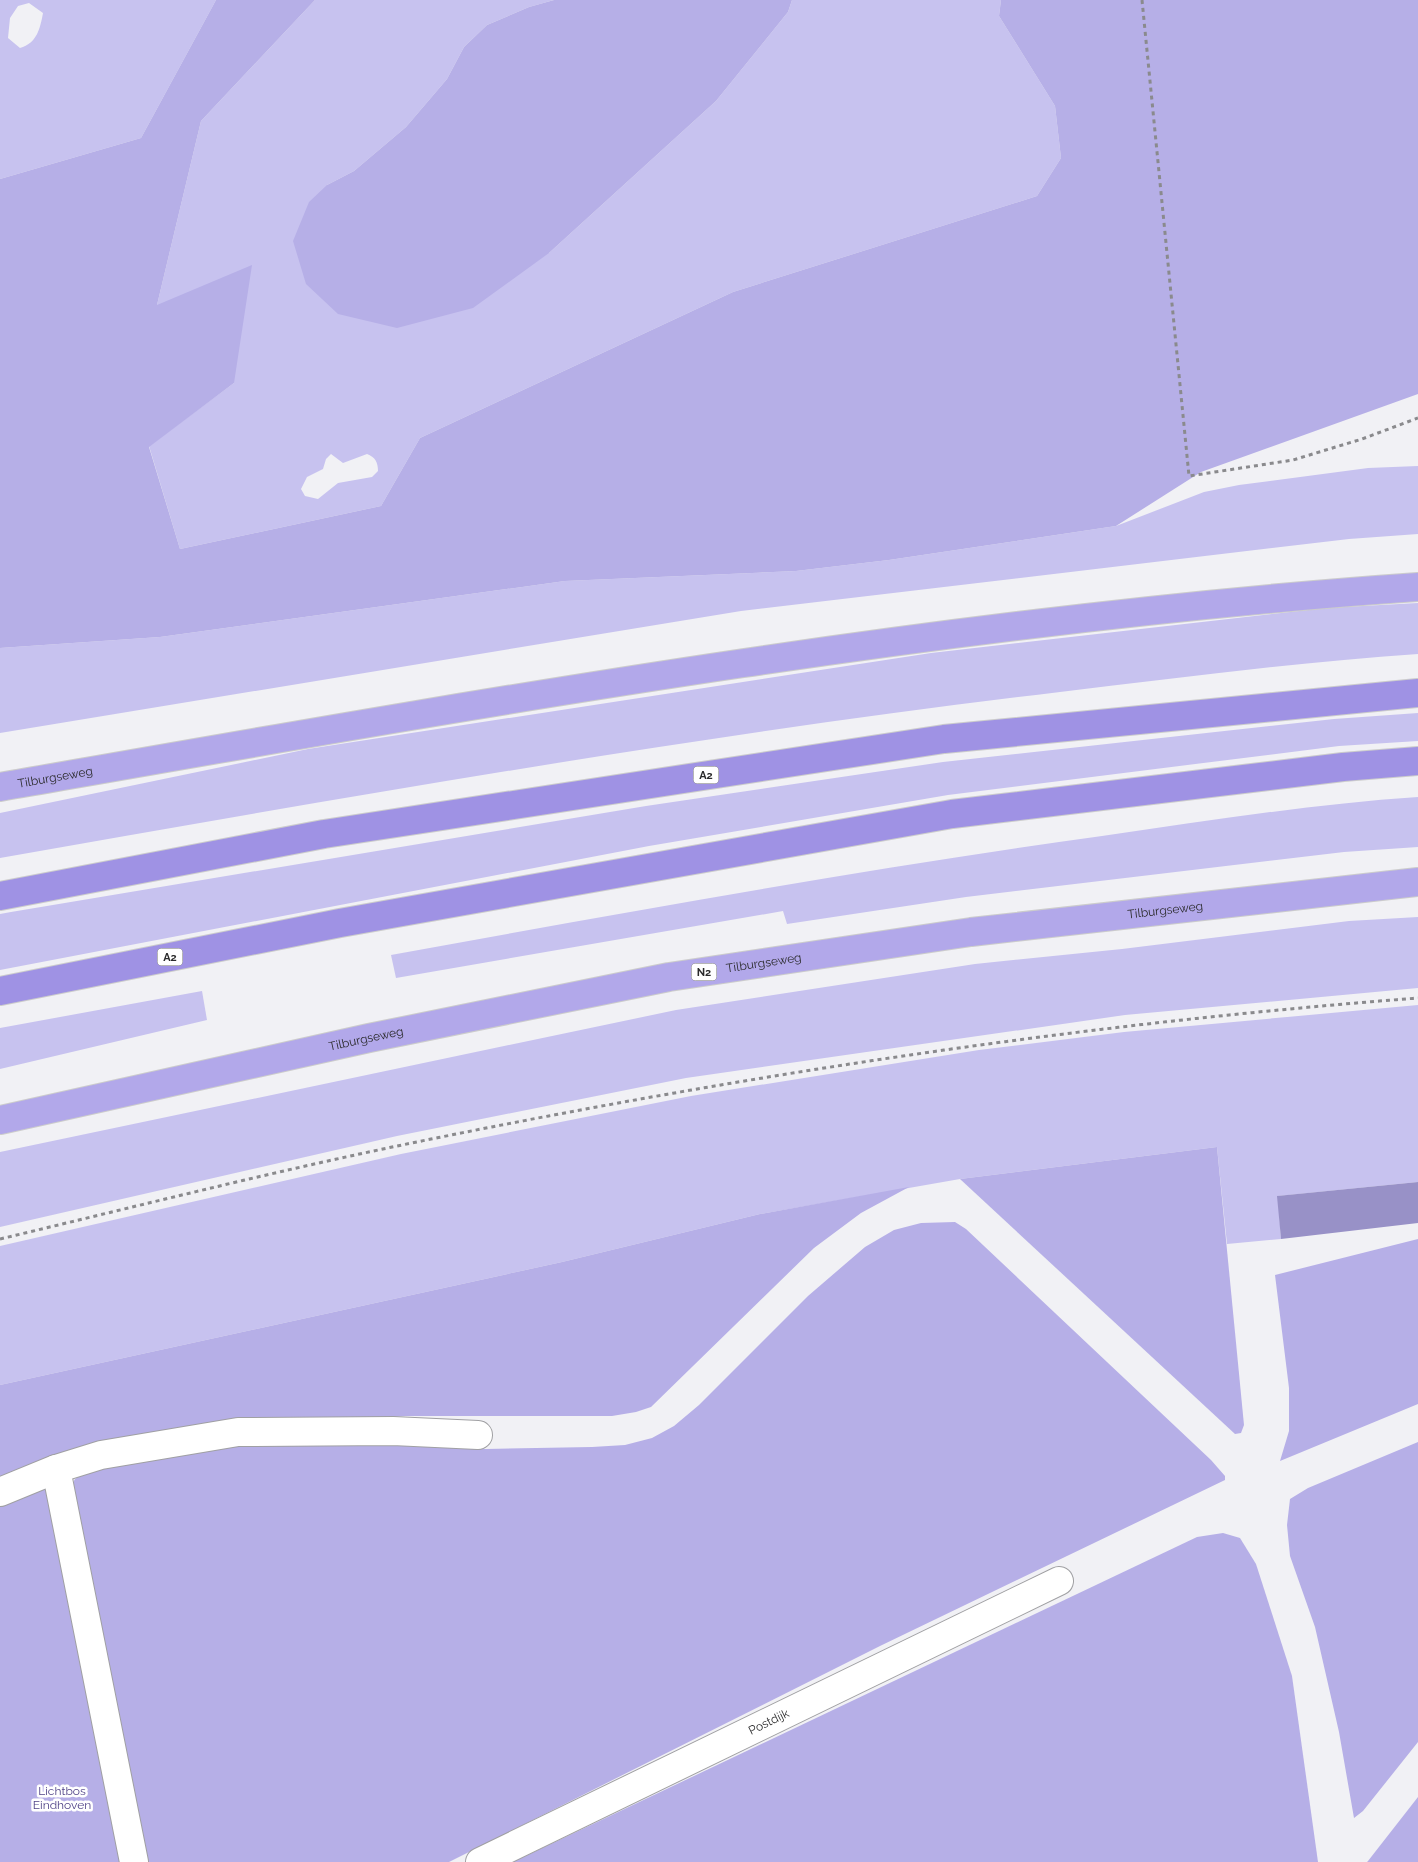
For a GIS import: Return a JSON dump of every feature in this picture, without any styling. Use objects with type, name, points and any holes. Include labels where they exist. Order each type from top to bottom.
[{"type":"highway","name":"Tilburgseweg","points":[[0,787],[307,733],[607,684],[918,637],[1324,593],[1418,586]]},
{"type":"highway","name":"A2","points":[[0,896],[324,834],[944,739],[1418,693]]},
{"type":"highway","name":"A2","points":[[0,992],[340,922],[952,814],[1343,767],[1418,761]]},
{"type":"highway","name":"Tilburgseweg","points":[[0,1120],[369,1038],[668,978],[971,932],[1418,882]]},
{"type":"street","points":[[0,1492],[56,1469],[101,1455],[238,1432],[393,1432],[478,1435]]},
{"type":"street","points":[[56,1469],[134,1862]]},
{"type":"street","name":"Postdijk","points":[[480,1862],[1059,1581]]},
{"type":"path","points":[[1142,0],[1189,476],[1292,460],[1362,439],[1418,418]]},
{"type":"path","points":[[0,1239],[399,1146],[688,1090],[978,1045],[1127,1025],[1418,998]]},
{"type":"shaded area","points":[[0,0],[216,0],[141,138],[0,179]],"holes":[[[29,3],[43,13],[37,35],[26,46],[20,48],[8,38],[10,18],[18,6]]]},
{"type":"shaded area","points":[[315,0],[554,0],[529,7],[487,25],[464,47],[447,79],[406,127],[354,171],[327,185],[549,253],[716,101],[788,12],[792,0],[1001,0],[999,16],[1055,106],[1061,158],[1037,196],[733,292],[420,438],[381,506],[180,549],[149,446],[234,383],[157,305],[201,121]],"holes":[[[331,454],[343,463],[367,454],[376,460],[378,471],[372,477],[338,483],[318,499],[305,496],[301,489],[307,477],[323,469],[326,459]]]},
{"type":"shaded area","points":[[1418,466],[1418,534],[1349,539],[741,611],[0,733],[0,648],[160,637],[565,581],[796,571],[889,560],[1116,526],[1204,492],[1239,485],[1368,468]]},
{"type":"shaded area","points":[[1418,603],[1418,654],[1328,661],[1194,676],[794,727],[396,789],[0,858],[0,813],[308,749],[931,653],[1325,608]]},
{"type":"shaded area","points":[[1418,713],[1418,741],[1339,746],[948,795],[649,846],[0,970],[0,914],[11,912],[646,806],[943,762],[1334,719]]},
{"type":"shaded area","points":[[1418,797],[1418,847],[1344,852],[966,897],[787,924],[783,911],[396,978],[391,955],[657,907],[924,862],[1260,814]]},
{"type":"shaded area","points":[[1418,917],[1418,988],[1125,1015],[686,1078],[397,1136],[0,1227],[0,1152],[676,1010],[975,964],[1122,949],[1349,921]]},
{"type":"shaded area","points":[[202,991],[207,1020],[0,1069],[0,1028]]},
{"type":"shaded area","points":[[1418,1005],[1418,1182],[1278,1196],[1281,1239],[1227,1244],[1217,1147],[960,1179],[760,1214],[562,1262],[0,1385],[0,1246],[401,1154],[691,1096],[979,1050],[1124,1032]]},
{"type":"shaded area","points":[[1418,1182],[1418,1223],[1281,1239],[1277,1196]]},
{"type":"green space","points":[[216,0],[315,0],[201,121],[157,305],[252,265],[234,383],[149,447],[180,549],[381,506],[420,438],[733,292],[1037,196],[1061,158],[1055,106],[999,16],[1001,0],[1418,0],[1418,394],[1201,472],[1116,526],[889,560],[796,571],[565,581],[160,637],[0,648],[0,179],[141,138]]},
{"type":"green space","points":[[554,0],[792,0],[788,12],[716,101],[549,253],[473,308],[397,328],[338,314],[306,284],[293,241],[309,202],[327,185],[354,171],[406,127],[447,79],[464,47],[487,25],[529,7]]},
{"type":"green space","points":[[1217,1147],[1244,1425],[1241,1433],[1235,1434],[960,1179]]},
{"type":"green space","points":[[909,1187],[861,1213],[814,1248],[651,1407],[636,1412],[612,1416],[406,1416],[203,1427],[0,1485],[0,1385],[562,1262],[760,1214]]},
{"type":"green space","points":[[955,1222],[966,1229],[1211,1460],[1225,1476],[1225,1480],[880,1646],[449,1862],[140,1862],[70,1488],[75,1479],[87,1472],[126,1459],[250,1440],[486,1449],[625,1445],[652,1438],[674,1426],[699,1405],[808,1296],[865,1247],[894,1230],[921,1223]]},
{"type":"green space","points":[[1418,1239],[1418,1404],[1280,1461],[1289,1431],[1289,1388],[1275,1275]]},
{"type":"green space","points":[[1418,1442],[1418,1742],[1363,1811],[1354,1818],[1339,1732],[1315,1627],[1290,1556],[1287,1525],[1290,1499],[1308,1488]]},
{"type":"green space","name":"Lichtbos Eindhoven","points":[[46,1481],[123,1862],[0,1862],[0,1501]]},
{"type":"green space","points":[[1223,1533],[1240,1538],[1256,1564],[1292,1676],[1318,1862],[513,1862],[1197,1537]]},
{"type":"green space","points":[[1418,1797],[1418,1862],[1367,1862],[1368,1861]]}]
